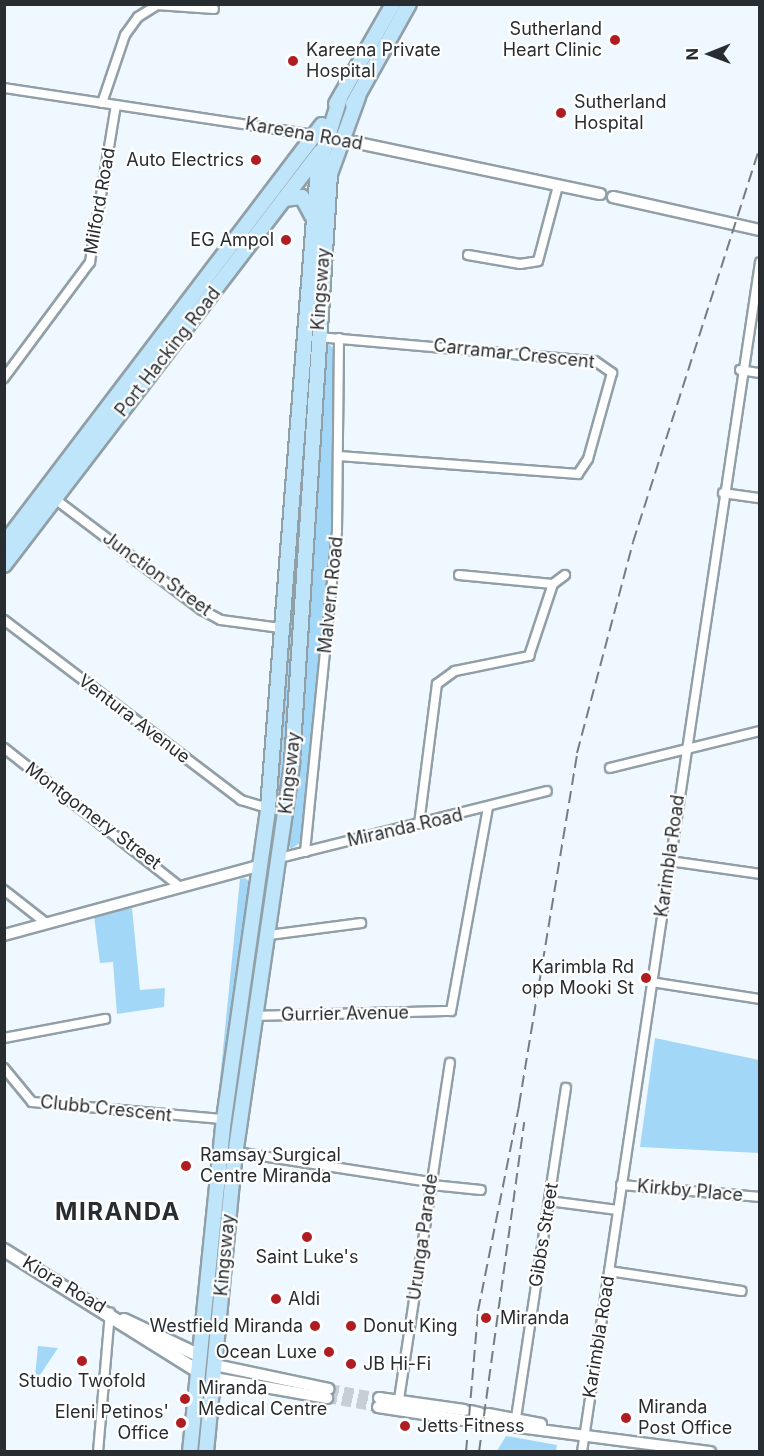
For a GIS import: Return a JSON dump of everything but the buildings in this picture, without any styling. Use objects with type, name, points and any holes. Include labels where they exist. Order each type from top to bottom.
[{"type":"main road","name":"Kingsway","points":[[206,1452],[236,1152],[292,762],[317,337],[330,174],[327,137],[340,98],[393,4]]},
{"type":"main road","name":"Kingsway","points":[[327,137],[358,97],[409,4]]},
{"type":"main road","name":"Port Hacking Road","points":[[4,544],[50,495],[284,200],[320,151],[327,137]]},
{"type":"main road","name":"Port Hacking Road","points":[[4,566],[50,495],[327,137]]},
{"type":"main road","name":"Kingsway","points":[[190,1452],[224,1119],[262,865],[268,808],[301,336],[320,151]]},
{"type":"main road","points":[[284,200],[304,199],[313,224]]},
{"type":"main road","points":[[301,336],[317,337]]},
{"type":"main road","name":"Miranda Road","points":[[262,865],[280,858]]},
{"type":"main road","name":"Gurrier Avenue","points":[[239,1016],[256,1016]]},
{"type":"main road","points":[[221,1149],[236,1152]]},
{"type":"main road","name":"Kiora Road","points":[[4,1250],[124,1320],[200,1356],[214,1371]]},
{"type":"main road","name":"Kiora Road","points":[[124,1320],[138,1335],[198,1371],[214,1371]]},
{"type":"street","points":[[102,103],[125,35],[138,17],[158,6],[214,9]]},
{"type":"street","name":"Kareena Road","points":[[4,88],[327,137],[600,194],[607,189],[613,197],[759,230]]},
{"type":"street","name":"Milford Road","points":[[4,378],[90,262],[116,105]]},
{"type":"street","points":[[468,255],[526,265],[538,261],[558,186]]},
{"type":"street","name":"Karimbla Road","points":[[582,1452],[740,370],[759,262]]},
{"type":"street","name":"Carramar Crescent","points":[[317,337],[595,361],[606,364],[612,383],[578,474],[340,456]]},
{"type":"street","name":"Malvern Road","points":[[305,852],[340,456],[339,338]]},
{"type":"street","points":[[740,370],[759,372]]},
{"type":"street","points":[[723,493],[759,498]]},
{"type":"street","name":"Junction Street","points":[[50,495],[202,610],[221,620],[280,628]]},
{"type":"street","points":[[459,575],[553,584]]},
{"type":"street","points":[[419,824],[437,684],[455,671],[529,656],[553,584],[566,575]]},
{"type":"street","name":"Ventura Avenue","points":[[4,620],[241,800],[268,808]]},
{"type":"street","points":[[610,768],[759,731]]},
{"type":"street","name":"Montgomery Street","points":[[4,748],[178,886]]},
{"type":"street","name":"Miranda Road","points":[[280,858],[488,808],[547,791]]},
{"type":"street","name":"Gurrier Avenue","points":[[256,1016],[451,1011],[488,808]]},
{"type":"street","points":[[670,861],[759,874]]},
{"type":"street","points":[[4,935],[262,865]]},
{"type":"street","points":[[4,890],[46,923]]},
{"type":"street","points":[[269,934],[361,923]]},
{"type":"street","points":[[651,982],[759,999]]},
{"type":"street","points":[[4,1038],[105,1019]]},
{"type":"street","name":"Urunga Parade","points":[[398,1406],[450,1063]]},
{"type":"street","name":"Clubb Crescent","points":[[4,1068],[32,1102],[224,1119]]},
{"type":"street","name":"Gibbs Street","points":[[516,1418],[566,1088]]},
{"type":"street","points":[[236,1152],[481,1190]]},
{"type":"street","name":"Kirkby Place","points":[[621,1185],[759,1197]]},
{"type":"street","points":[[549,1201],[617,1210]]},
{"type":"street","points":[[609,1271],[741,1292]]},
{"type":"street","points":[[98,1452],[110,1312]]},
{"type":"street","name":"Kiora Road","points":[[214,1371],[328,1393]]},
{"type":"street","points":[[379,1403],[710,1452]]},
{"type":"street","points":[[475,1417],[516,1418],[568,1431]]},
{"type":"shaded area","points":[[329,344],[339,354],[340,456],[307,838],[291,849],[283,835],[282,788],[270,787],[301,401],[313,402],[322,347]]},
{"type":"shaded area","points":[[245,878],[251,883],[217,1109],[240,879]]},
{"type":"shaded area","points":[[132,908],[140,990],[165,988],[164,1007],[117,1014],[113,962],[100,963],[94,916]]},
{"type":"shaded area","points":[[655,1038],[759,1060],[759,1153],[640,1147]]},
{"type":"shaded area","points":[[38,1346],[58,1348],[38,1378],[35,1377]]},
{"type":"shaded area","points":[[506,1436],[557,1445],[556,1451],[497,1451]]},
{"type":"tunnel","points":[[329,1389],[379,1398]]},
{"type":"tunnel","points":[[327,1398],[378,1407]]},
{"type":"railway","points":[[466,1452],[478,1311],[519,1105],[577,753],[633,542],[760,146]]},
{"type":"railway","points":[[479,1452],[524,1122]]},
{"type":"place","name":"Sutherland Heart Clinic","points":[[615,40]]},
{"type":"place","name":"Kareena Private Hospital","points":[[293,61]]},
{"type":"place","name":"Sutherland Hospital","points":[[561,113]]},
{"type":"place","name":"Auto Electrics","points":[[256,160]]},
{"type":"place","name":"EG Ampol","points":[[286,240]]},
{"type":"place","name":"Karimbla Rd opp Mooki St","points":[[646,978]]},
{"type":"place","name":"Ramsay Surgical Centre Miranda","points":[[186,1166]]},
{"type":"place","name":"Saint Luke's","points":[[307,1237]]},
{"type":"place","name":"Aldi","points":[[276,1299]]},
{"type":"place","name":"Miranda","points":[[486,1318]]},
{"type":"place","name":"Westfield Miranda","points":[[315,1326]]},
{"type":"place","name":"Donut King","points":[[351,1326]]},
{"type":"place","name":"Ocean Luxe","points":[[329,1352]]},
{"type":"place","name":"Studio Twofold","points":[[82,1361]]},
{"type":"place","name":"JB Hi-Fi","points":[[351,1364]]},
{"type":"place","name":"Miranda Medical Centre","points":[[185,1399]]},
{"type":"place","name":"Miranda Post Office","points":[[626,1418]]},
{"type":"place","name":"Eleni Petinos' Office","points":[[181,1423]]},
{"type":"place","name":"Jetts Fitness","points":[[405,1426]]},
{"type":"district","name":"MIRANDA","points":[[118,1212]]}]
